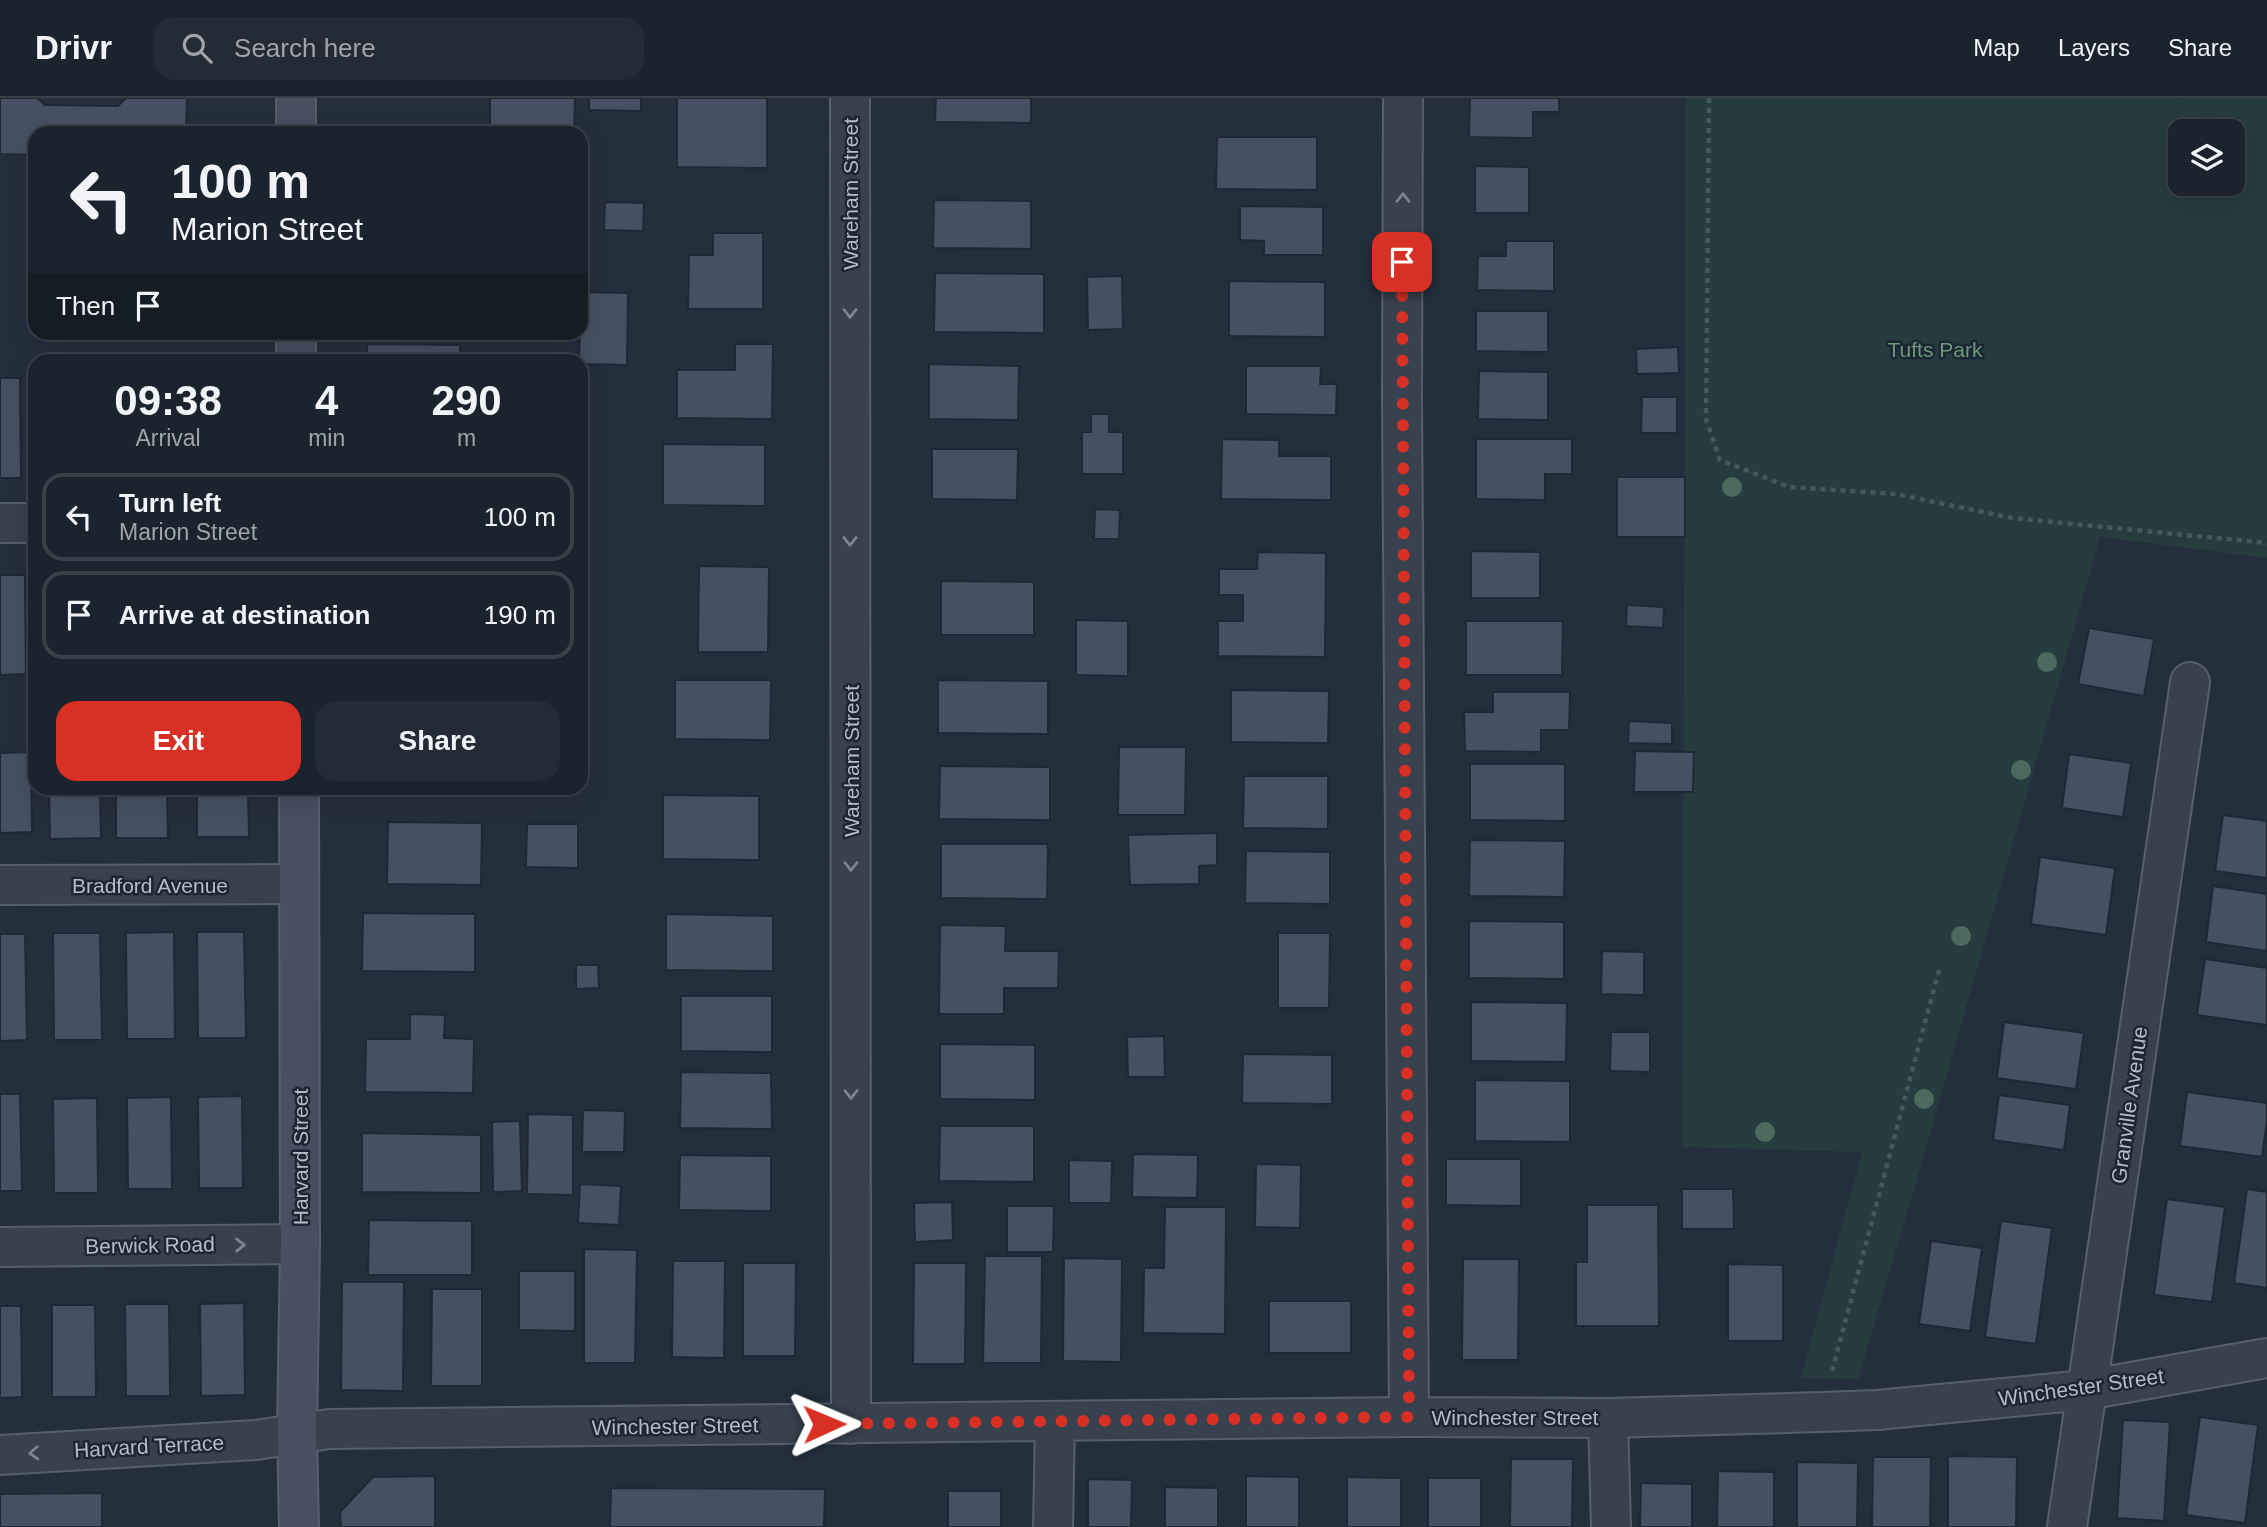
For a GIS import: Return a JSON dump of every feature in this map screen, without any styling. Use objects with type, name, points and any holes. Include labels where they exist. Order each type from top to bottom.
[{"type":"main road","points":[[296,98],[296,126]]},
{"type":"main road","name":"Harvard Street","points":[[299,795],[299,1527]]},
{"type":"street","name":"Wareham Street","points":[[850,98],[851,1424]]},
{"type":"street","points":[[1403,98],[1402,412],[1409,1417]]},
{"type":"street","points":[[0,523],[28,523]]},
{"type":"street","name":"Granville Avenue","points":[[2067,1527],[2190,682]]},
{"type":"street","name":"Bradford Avenue","points":[[0,885],[299,884]]},
{"type":"street","name":"Berwick Road","points":[[0,1247],[300,1244]]},
{"type":"street","name":"Winchester Street","points":[[298,1432],[329,1429],[1409,1417],[1608,1418],[1877,1410],[2086,1390],[2267,1358]]},
{"type":"street","points":[[1608,1418],[1611,1527]]},
{"type":"street","points":[[1054,1527],[1055,1422]]},
{"type":"street","name":"Harvard Terrace","points":[[0,1455],[256,1440],[298,1432]]},
{"type":"path","points":[[1709,98],[1706,419],[1720,460],[1789,487],[1896,494],[2011,518],[2267,543]]},
{"type":"path","points":[[1821,1412],[1939,970]]},
{"type":"green space","name":"Tufts Park","points":[[1686,98],[2267,98],[2267,558],[2100,537],[1858,1379],[1801,1378],[1862,1152],[1682,1147]]},
{"type":"building","points":[[0,98],[37,98],[45,105],[118,106],[126,98],[187,98],[186,126],[28,126],[28,155],[0,154]]},
{"type":"building","points":[[490,98],[575,98],[574,126],[490,126]]},
{"type":"building","points":[[589,98],[641,98],[641,111],[589,110]]},
{"type":"building","points":[[677,98],[767,98],[767,168],[677,167]]},
{"type":"building","points":[[936,98],[1031,98],[1031,123],[935,122]]},
{"type":"building","points":[[1470,98],[1559,98],[1559,112],[1533,112],[1533,138],[1469,137]]},
{"type":"building","points":[[1217,137],[1317,137],[1317,190],[1216,189]]},
{"type":"building","points":[[1475,166],[1529,167],[1529,213],[1475,213]]},
{"type":"building","points":[[934,200],[1031,201],[1031,249],[933,248]]},
{"type":"building","points":[[605,202],[644,203],[643,231],[604,230]]},
{"type":"building","points":[[1240,206],[1323,207],[1323,255],[1264,255],[1264,241],[1240,240]]},
{"type":"building","points":[[713,233],[763,233],[763,309],[688,309],[689,255],[713,255]]},
{"type":"building","points":[[1506,241],[1554,241],[1554,291],[1477,290],[1478,256],[1506,256]]},
{"type":"building","points":[[935,273],[1044,274],[1044,333],[934,332]]},
{"type":"building","points":[[1122,276],[1123,329],[1088,330],[1087,277]]},
{"type":"building","points":[[1229,281],[1325,282],[1325,337],[1229,336]]},
{"type":"building","points":[[588,292],[628,293],[627,365],[588,364],[588,354],[579,354],[580,340],[588,340]]},
{"type":"building","points":[[1476,311],[1548,311],[1548,352],[1476,351]]},
{"type":"building","points":[[367,344],[460,345],[460,354],[367,354]]},
{"type":"building","points":[[735,344],[773,344],[772,419],[677,418],[677,370],[735,370]]},
{"type":"building","points":[[1678,347],[1679,373],[1637,374],[1636,349]]},
{"type":"building","points":[[929,364],[1019,366],[1018,420],[929,419]]},
{"type":"building","points":[[1246,366],[1321,366],[1320,384],[1337,384],[1336,415],[1246,414]]},
{"type":"building","points":[[1479,371],[1548,372],[1548,420],[1478,419]]},
{"type":"building","points":[[0,378],[20,378],[21,478],[0,478]]},
{"type":"building","points":[[1642,397],[1677,397],[1677,433],[1641,433]]},
{"type":"building","points":[[1091,414],[1109,414],[1109,432],[1123,432],[1123,474],[1082,474],[1082,432],[1091,432]]},
{"type":"building","points":[[1222,439],[1279,440],[1279,456],[1331,456],[1331,500],[1221,499]]},
{"type":"building","points":[[1476,439],[1572,439],[1572,474],[1545,474],[1545,500],[1476,499]]},
{"type":"building","points":[[663,444],[765,445],[765,506],[663,505]]},
{"type":"building","points":[[932,449],[1018,449],[1017,500],[932,499]]},
{"type":"building","points":[[1617,477],[1685,477],[1685,537],[1617,537]]},
{"type":"building","points":[[1095,509],[1120,510],[1119,539],[1094,539]]},
{"type":"building","points":[[1471,551],[1540,552],[1540,598],[1471,598]]},
{"type":"building","points":[[1258,552],[1326,553],[1325,657],[1218,656],[1218,621],[1243,621],[1243,595],[1219,595],[1219,569],[1257,569]]},
{"type":"building","points":[[699,566],[769,567],[768,652],[698,652]]},
{"type":"building","points":[[0,575],[25,575],[26,674],[0,675]]},
{"type":"building","points":[[941,581],[1034,582],[1034,635],[941,635]]},
{"type":"building","points":[[1627,605],[1664,607],[1663,628],[1626,626]]},
{"type":"building","points":[[1076,620],[1128,621],[1128,676],[1076,675]]},
{"type":"building","points":[[1466,621],[1563,621],[1562,675],[1466,675]]},
{"type":"building","points":[[2089,628],[2154,639],[2144,696],[2078,684]]},
{"type":"building","points":[[675,680],[771,680],[770,740],[675,739]]},
{"type":"building","points":[[938,680],[1048,681],[1048,734],[938,733]]},
{"type":"building","points":[[1231,690],[1329,691],[1328,743],[1231,742]]},
{"type":"building","points":[[1493,692],[1570,692],[1569,730],[1541,730],[1541,752],[1465,751],[1464,712],[1493,712]]},
{"type":"building","points":[[1629,721],[1672,723],[1672,744],[1628,743]]},
{"type":"building","points":[[1119,747],[1186,747],[1185,815],[1118,815]]},
{"type":"building","points":[[1635,751],[1694,752],[1693,792],[1634,792]]},
{"type":"building","points":[[28,752],[28,795],[32,795],[32,832],[0,833],[0,753]]},
{"type":"building","points":[[2069,754],[2131,763],[2123,817],[2062,808]]},
{"type":"building","points":[[1470,764],[1565,764],[1565,821],[1470,820]]},
{"type":"building","points":[[940,766],[1050,767],[1050,820],[939,819]]},
{"type":"building","points":[[1244,776],[1328,776],[1328,829],[1243,828]]},
{"type":"building","points":[[49,795],[100,795],[101,838],[50,839]]},
{"type":"building","points":[[116,795],[167,795],[168,838],[116,838]]},
{"type":"building","points":[[197,795],[248,795],[249,837],[197,837]]},
{"type":"building","points":[[663,795],[759,796],[759,860],[663,859]]},
{"type":"building","points":[[2223,815],[2267,821],[2267,878],[2215,871]]},
{"type":"building","points":[[388,822],[482,823],[481,885],[387,884]]},
{"type":"building","points":[[527,824],[578,824],[578,868],[526,867]]},
{"type":"building","points":[[1217,833],[1217,865],[1199,866],[1199,884],[1130,885],[1128,835]]},
{"type":"building","points":[[1470,840],[1565,841],[1564,897],[1469,896]]},
{"type":"building","points":[[941,844],[1048,844],[1047,899],[941,898]]},
{"type":"building","points":[[1246,851],[1330,852],[1330,904],[1245,903]]},
{"type":"building","points":[[2040,857],[2115,868],[2106,935],[2031,924]]},
{"type":"building","points":[[2213,886],[2267,894],[2267,951],[2206,942]]},
{"type":"building","points":[[363,913],[475,914],[475,972],[362,971]]},
{"type":"building","points":[[666,914],[773,916],[773,971],[666,970]]},
{"type":"building","points":[[1469,921],[1564,922],[1564,979],[1469,978]]},
{"type":"building","points":[[940,925],[1006,926],[1005,951],[1059,951],[1058,988],[1004,988],[1004,1014],[939,1014]]},
{"type":"building","points":[[174,932],[175,1039],[127,1039],[126,933]]},
{"type":"building","points":[[197,932],[244,932],[246,1038],[198,1038]]},
{"type":"building","points":[[53,933],[100,933],[102,1040],[54,1040]]},
{"type":"building","points":[[1278,933],[1330,933],[1329,1008],[1278,1008]]},
{"type":"building","points":[[0,934],[25,934],[27,1040],[0,1041]]},
{"type":"building","points":[[1602,951],[1644,952],[1644,995],[1601,994]]},
{"type":"building","points":[[2205,959],[2267,968],[2267,1025],[2197,1015]]},
{"type":"building","points":[[576,965],[598,965],[599,988],[576,989]]},
{"type":"building","points":[[681,996],[772,996],[772,1052],[681,1051]]},
{"type":"building","points":[[1471,1002],[1567,1003],[1566,1062],[1471,1061]]},
{"type":"building","points":[[410,1014],[445,1015],[444,1038],[474,1039],[473,1093],[365,1092],[366,1039],[410,1039]]},
{"type":"building","points":[[2004,1022],[2084,1033],[2076,1089],[1997,1078]]},
{"type":"building","points":[[1611,1032],[1650,1032],[1650,1072],[1610,1071]]},
{"type":"building","points":[[1164,1036],[1165,1077],[1128,1077],[1127,1037]]},
{"type":"building","points":[[940,1044],[1035,1045],[1035,1100],[940,1099]]},
{"type":"building","points":[[1243,1054],[1332,1055],[1332,1104],[1242,1103]]},
{"type":"building","points":[[681,1072],[771,1073],[772,1129],[680,1128]]},
{"type":"building","points":[[1475,1080],[1570,1081],[1570,1142],[1475,1141]]},
{"type":"building","points":[[2187,1092],[2267,1103],[2262,1157],[2180,1146]]},
{"type":"building","points":[[0,1094],[20,1094],[22,1191],[0,1191]]},
{"type":"building","points":[[1999,1095],[2070,1105],[2064,1150],[1993,1140]]},
{"type":"building","points":[[242,1096],[243,1188],[199,1188],[198,1097]]},
{"type":"building","points":[[171,1097],[172,1189],[128,1189],[127,1098]]},
{"type":"building","points":[[97,1098],[98,1193],[54,1193],[53,1099]]},
{"type":"building","points":[[583,1110],[625,1111],[624,1152],[582,1152]]},
{"type":"building","points":[[528,1114],[573,1115],[573,1195],[527,1194]]},
{"type":"building","points":[[520,1121],[522,1191],[493,1192],[492,1122]]},
{"type":"building","points":[[940,1126],[1034,1126],[1034,1182],[939,1181]]},
{"type":"building","points":[[362,1133],[481,1135],[481,1193],[362,1192]]},
{"type":"building","points":[[1133,1154],[1198,1155],[1197,1198],[1132,1197]]},
{"type":"building","points":[[680,1155],[771,1156],[771,1211],[679,1210]]},
{"type":"building","points":[[1446,1159],[1521,1159],[1521,1206],[1446,1205]]},
{"type":"building","points":[[1069,1160],[1112,1161],[1111,1203],[1069,1203]]},
{"type":"building","points":[[1256,1164],[1301,1165],[1300,1228],[1255,1227]]},
{"type":"building","points":[[580,1184],[621,1186],[619,1225],[578,1223]]},
{"type":"building","points":[[1682,1189],[1733,1189],[1734,1229],[1682,1229]]},
{"type":"building","points":[[2247,1189],[2267,1192],[2267,1288],[2234,1283]]},
{"type":"building","points":[[2167,1199],[2225,1207],[2212,1302],[2154,1295]]},
{"type":"building","points":[[952,1202],[953,1240],[915,1242],[914,1203]]},
{"type":"building","points":[[1587,1205],[1658,1205],[1659,1326],[1576,1326],[1576,1262],[1587,1262]]},
{"type":"building","points":[[1007,1206],[1054,1206],[1053,1252],[1007,1252]]},
{"type":"building","points":[[1165,1207],[1226,1207],[1225,1334],[1143,1333],[1144,1268],[1164,1268]]},
{"type":"building","points":[[369,1220],[472,1221],[472,1275],[368,1275]]},
{"type":"building","points":[[2001,1221],[2052,1228],[2036,1344],[1985,1337]]},
{"type":"building","points":[[1931,1241],[1982,1248],[1970,1331],[1919,1324]]},
{"type":"building","points":[[584,1249],[637,1250],[635,1363],[584,1363]]},
{"type":"building","points":[[985,1256],[1042,1256],[1041,1363],[983,1363]]},
{"type":"building","points":[[1064,1258],[1122,1259],[1121,1362],[1063,1361]]},
{"type":"building","points":[[1463,1259],[1519,1259],[1518,1360],[1462,1360]]},
{"type":"building","points":[[673,1261],[725,1261],[724,1358],[672,1357]]},
{"type":"building","points":[[743,1263],[796,1263],[795,1356],[743,1356]]},
{"type":"building","points":[[914,1263],[966,1263],[965,1364],[913,1364]]},
{"type":"building","points":[[1728,1264],[1783,1265],[1783,1341],[1728,1341]]},
{"type":"building","points":[[519,1271],[575,1271],[575,1331],[519,1330]]},
{"type":"building","points":[[342,1282],[404,1282],[403,1391],[341,1390]]},
{"type":"building","points":[[432,1289],[482,1289],[482,1386],[431,1386]]},
{"type":"building","points":[[1269,1301],[1351,1301],[1351,1353],[1269,1353]]},
{"type":"building","points":[[244,1303],[245,1395],[201,1396],[200,1304]]},
{"type":"building","points":[[125,1304],[169,1304],[170,1396],[126,1396]]},
{"type":"building","points":[[52,1305],[95,1305],[96,1397],[52,1397]]},
{"type":"building","points":[[0,1306],[21,1306],[22,1397],[0,1398]]},
{"type":"building","points":[[2200,1417],[2258,1425],[2245,1523],[2186,1515]]},
{"type":"building","points":[[2123,1420],[2170,1422],[2164,1521],[2117,1518]]},
{"type":"building","points":[[1948,1456],[2017,1457],[2016,1527],[1948,1527]]},
{"type":"building","points":[[1873,1457],[1931,1457],[1930,1527],[1872,1527]]},
{"type":"building","points":[[1511,1459],[1573,1459],[1572,1527],[1510,1527]]},
{"type":"building","points":[[1797,1462],[1858,1463],[1857,1527],[1797,1527]]},
{"type":"building","points":[[1718,1471],[1774,1472],[1774,1527],[1717,1527]]},
{"type":"building","points":[[435,1476],[435,1527],[341,1527],[340,1512],[373,1477]]},
{"type":"building","points":[[1246,1476],[1299,1477],[1299,1527],[1246,1527]]},
{"type":"building","points":[[1347,1477],[1401,1478],[1401,1527],[1347,1527]]},
{"type":"building","points":[[1428,1478],[1481,1478],[1481,1527],[1428,1527]]},
{"type":"building","points":[[1088,1479],[1132,1480],[1131,1527],[1088,1527]]},
{"type":"building","points":[[1641,1483],[1692,1484],[1692,1527],[1640,1527]]},
{"type":"building","points":[[1165,1487],[1218,1488],[1218,1527],[1165,1527]]},
{"type":"building","points":[[611,1488],[825,1489],[824,1527],[610,1527]]},
{"type":"building","points":[[948,1491],[1001,1491],[1001,1527],[948,1527]]},
{"type":"building","points":[[102,1493],[102,1527],[0,1527],[0,1494]]},
{"type":"route","points":[[824,1424],[1409,1417],[1402,262]]}]
